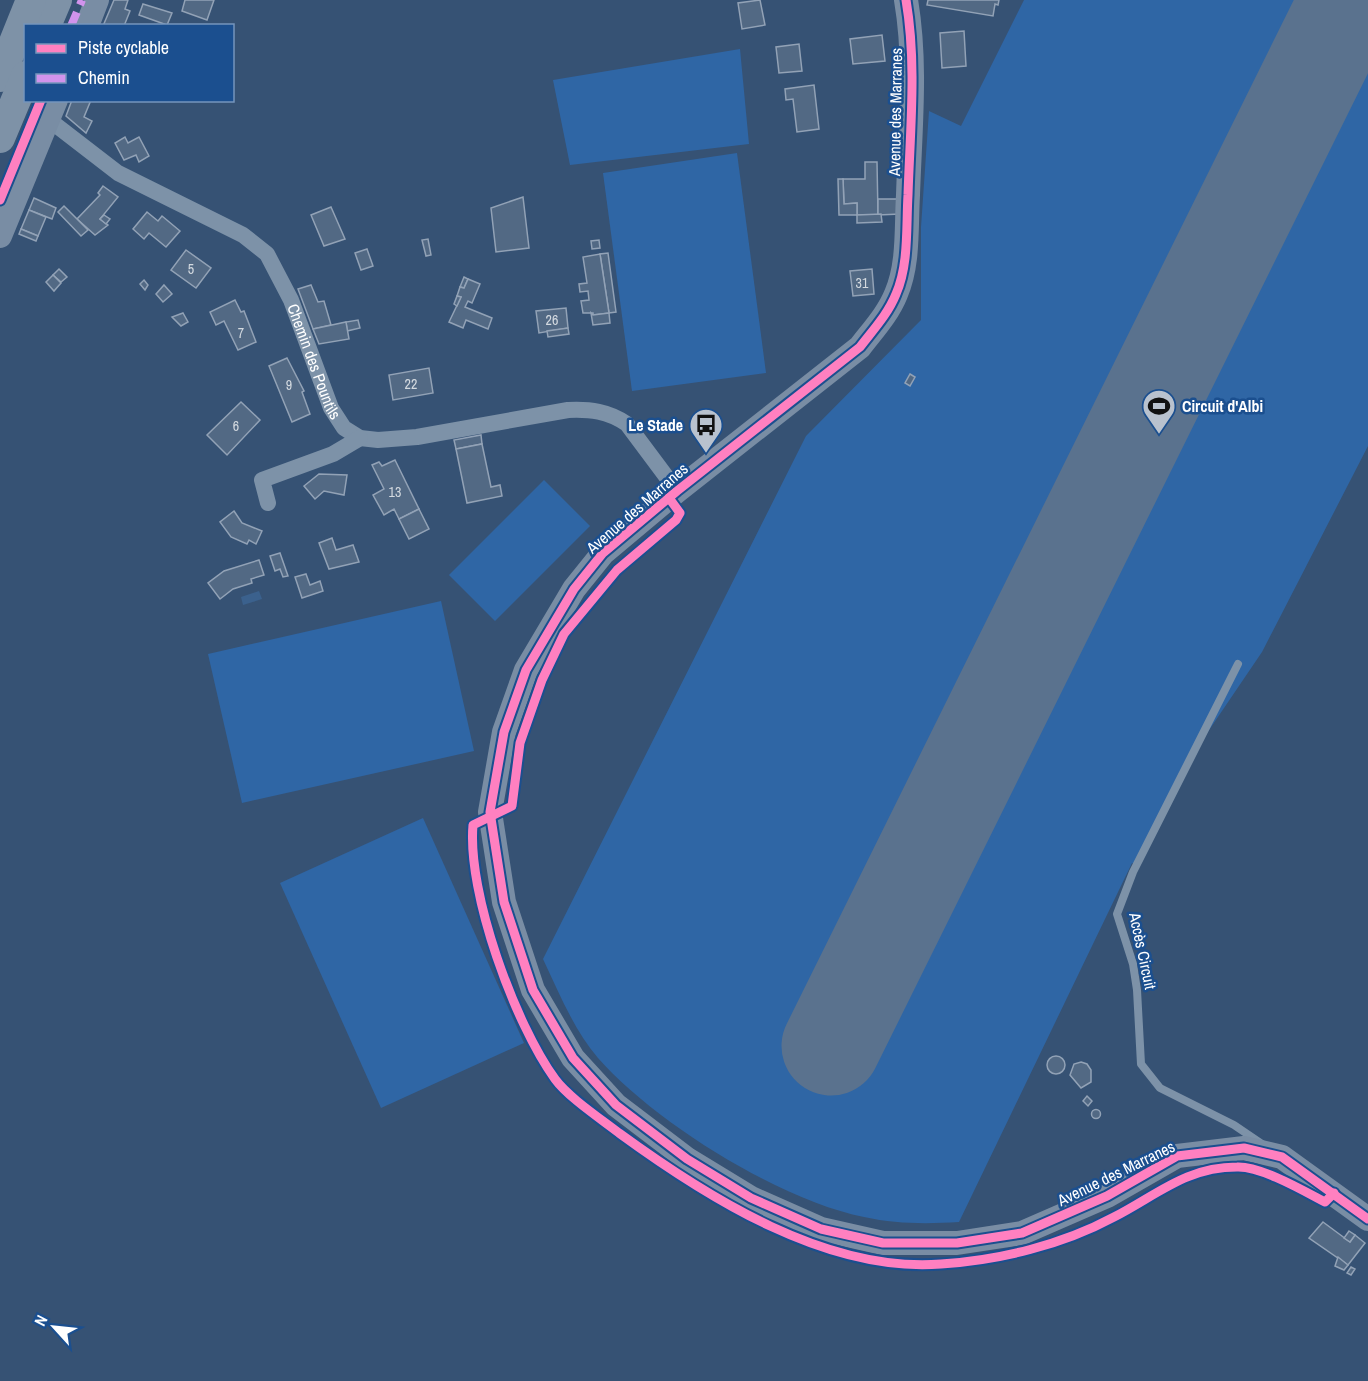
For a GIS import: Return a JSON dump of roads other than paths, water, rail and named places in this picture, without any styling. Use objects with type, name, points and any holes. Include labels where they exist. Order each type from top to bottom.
[{"type":"highway","points":[[0,77],[31,0]]},
{"type":"highway","points":[[47,24],[57,0]]},
{"type":"highway","points":[[0,138],[24,81]]},
{"type":"street","points":[[88,24],[97,0]]},
{"type":"street","name":"Avenue des Marranes","points":[[906,0],[912,32],[905,266],[896,294],[882,320],[860,347],[677,491],[603,553],[574,589],[526,670],[504,732],[490,812],[504,902],[533,990],[573,1058],[616,1105],[687,1159],[751,1198],[821,1229],[883,1243],[957,1244],[1022,1233],[1107,1196],[1177,1156],[1244,1148],[1282,1157],[1368,1218]]},
{"type":"street","points":[[0,236],[52,110]]},
{"type":"street","name":"Chemin des Pountils","points":[[52,110],[117,173],[243,235],[267,255],[291,300],[331,408],[344,428],[360,438]]},
{"type":"street","points":[[268,503],[262,480],[333,454],[360,438],[378,440],[417,437],[568,410],[592,409],[616,417],[677,491]]},
{"type":"lane","name":"Accès Circuit","points":[[1238,664],[1133,872],[1117,914],[1133,964],[1137,990],[1141,1064],[1160,1088],[1234,1125],[1282,1157]]},
{"type":"place","name":"Circuit d'Albi","points":[[1159,435]]},
{"type":"place","name":"Le Stade","points":[[706,454]]}]
